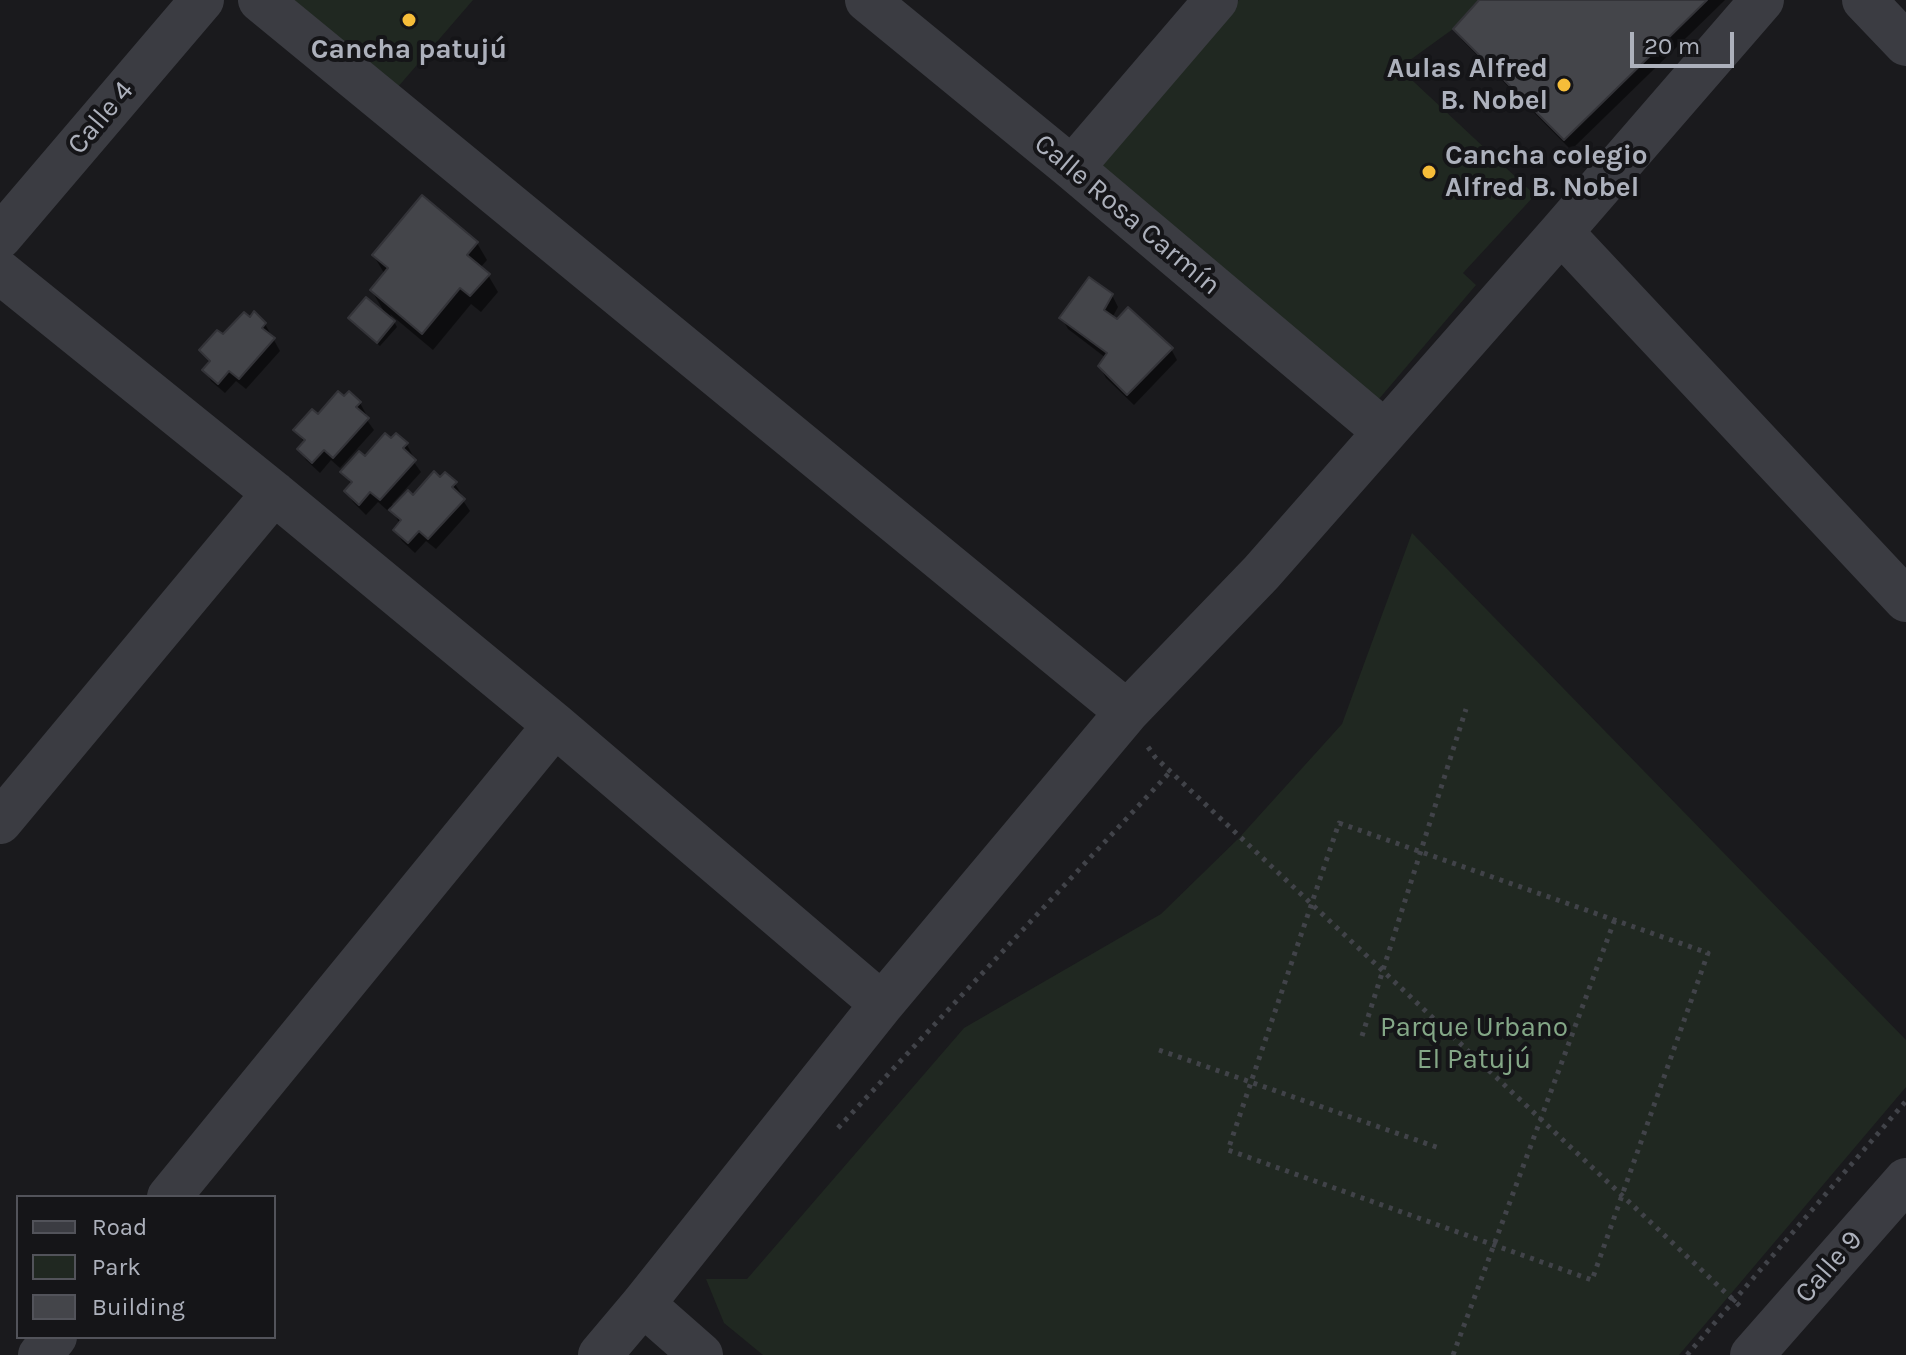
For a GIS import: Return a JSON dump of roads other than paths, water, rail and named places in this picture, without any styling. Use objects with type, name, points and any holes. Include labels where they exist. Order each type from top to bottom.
[{"type":"street","name":"Calle 4","points":[[0,237],[202,0]]},
{"type":"street","points":[[260,0],[1127,712]]},
{"type":"street","name":"Calle Rosa Carmín","points":[[867,0],[1385,432]]},
{"type":"street","points":[[1072,168],[1216,0]]},
{"type":"street","points":[[600,1355],[882,1004],[1127,712],[1261,573],[1762,0]]},
{"type":"street","points":[[1864,0],[1906,44]]},
{"type":"street","points":[[1561,232],[1906,600]]},
{"type":"street","points":[[0,272],[555,725],[882,1004]]},
{"type":"street","points":[[0,822],[274,493]]},
{"type":"street","points":[[171,1195],[555,725]]},
{"type":"street","name":"Calle 9","points":[[1761,1345],[1906,1180]]},
{"type":"street","points":[[643,1304],[701,1355]]},
{"type":"street","points":[[40,1355],[53,1339]]},
{"type":"place","name":"Cancha patujú","points":[[409,20]]},
{"type":"place","name":"Aulas Alfred B. Nobel","points":[[1564,85]]},
{"type":"place","name":"Cancha colegio Alfred B. Nobel","points":[[1429,172]]},
{"type":"park label","name":"Parque Urbano El Patujú","points":[[1474,1044]]}]
